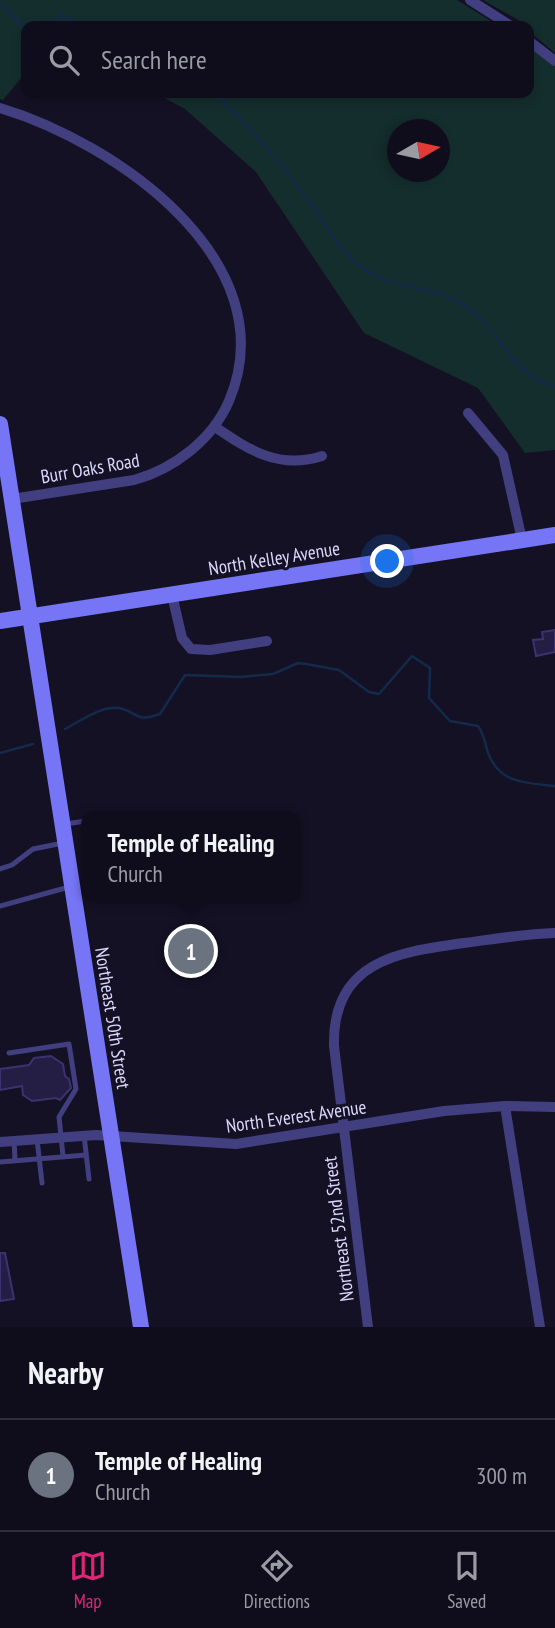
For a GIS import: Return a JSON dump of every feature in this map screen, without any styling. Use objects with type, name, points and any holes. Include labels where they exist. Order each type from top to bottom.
[{"type":"street","points":[[470,0],[503,21]]},
{"type":"street","points":[[534,44],[555,61]]},
{"type":"street","name":"Burr Oaks Road","points":[[0,107],[50,126],[123,166],[178,214],[201,242],[231,290],[241,322],[242,352],[238,376],[228,404],[215,426],[180,458],[150,476],[12,499]]},
{"type":"street","points":[[468,413],[503,455],[522,540]]},
{"type":"street","name":"Northeast 50th Street","points":[[0,424],[141,1327]]},
{"type":"street","points":[[215,426],[247,446],[284,461],[302,462],[322,456]]},
{"type":"street","name":"North Kelley Avenue","points":[[0,621],[555,535]]},
{"type":"street","points":[[172,595],[182,638],[191,649],[210,650],[267,641]]},
{"type":"street","name":"Northeast 52nd Street","points":[[368,1327],[333,1028],[344,998],[365,972],[378,962],[407,951],[555,933]]},
{"type":"street","points":[[505,1106],[540,1327]]},
{"type":"street","name":"North Everest Avenue","points":[[0,1142],[111,1135],[227,1144],[444,1111],[505,1106],[555,1107]]},
{"type":"lane","points":[[62,824],[81,822]]},
{"type":"lane","points":[[0,869],[33,849],[65,842]]},
{"type":"lane","points":[[0,906],[16,899],[72,887]]},
{"type":"lane","points":[[9,1053],[69,1044],[76,1089],[59,1117],[63,1156]]},
{"type":"lane","points":[[84,1135],[89,1179]]},
{"type":"lane","points":[[37,1139],[42,1183]]},
{"type":"lane","points":[[14,1141],[15,1160]]},
{"type":"lane","points":[[0,1162],[86,1155]]},
{"type":"green space","points":[[0,0],[457,0],[491,21],[21,21],[21,78],[3,100],[0,99]]},
{"type":"green space","points":[[483,0],[555,0],[555,53],[534,35],[534,21],[520,21]]},
{"type":"green space","points":[[534,48],[555,61],[555,450],[525,453],[478,388],[364,333],[256,172],[185,109],[164,98],[534,98]]},
{"type":"building","points":[[555,630],[555,652],[536,656],[533,640],[543,639],[542,632]]},
{"type":"building","points":[[205,939],[208,958],[176,963],[173,944]]},
{"type":"building","points":[[51,1056],[63,1064],[71,1088],[60,1100],[56,1098],[32,1101],[23,1095],[22,1086],[0,1090],[0,1069],[29,1065],[34,1058]]},
{"type":"building","points":[[0,1253],[5,1253],[14,1299],[0,1301]]},
{"type":"waterway","points":[[0,3],[21,24]]},
{"type":"waterway","points":[[55,21],[60,15],[75,21]]},
{"type":"waterway","points":[[218,98],[273,155],[312,205],[337,243],[361,267],[387,280],[444,295],[470,309],[516,362],[539,381],[555,387]]},
{"type":"waterway","points":[[65,729],[108,708],[123,709],[142,718],[160,714],[185,675],[241,677],[273,674],[298,663],[339,670],[369,692],[379,694],[412,656],[430,668],[429,698],[450,721],[478,726],[488,753],[499,771],[515,780],[555,786]]},
{"type":"waterway","points":[[0,753],[33,744]]},
{"type":"place","name":"Temple of Healing","points":[[191,951]]}]
